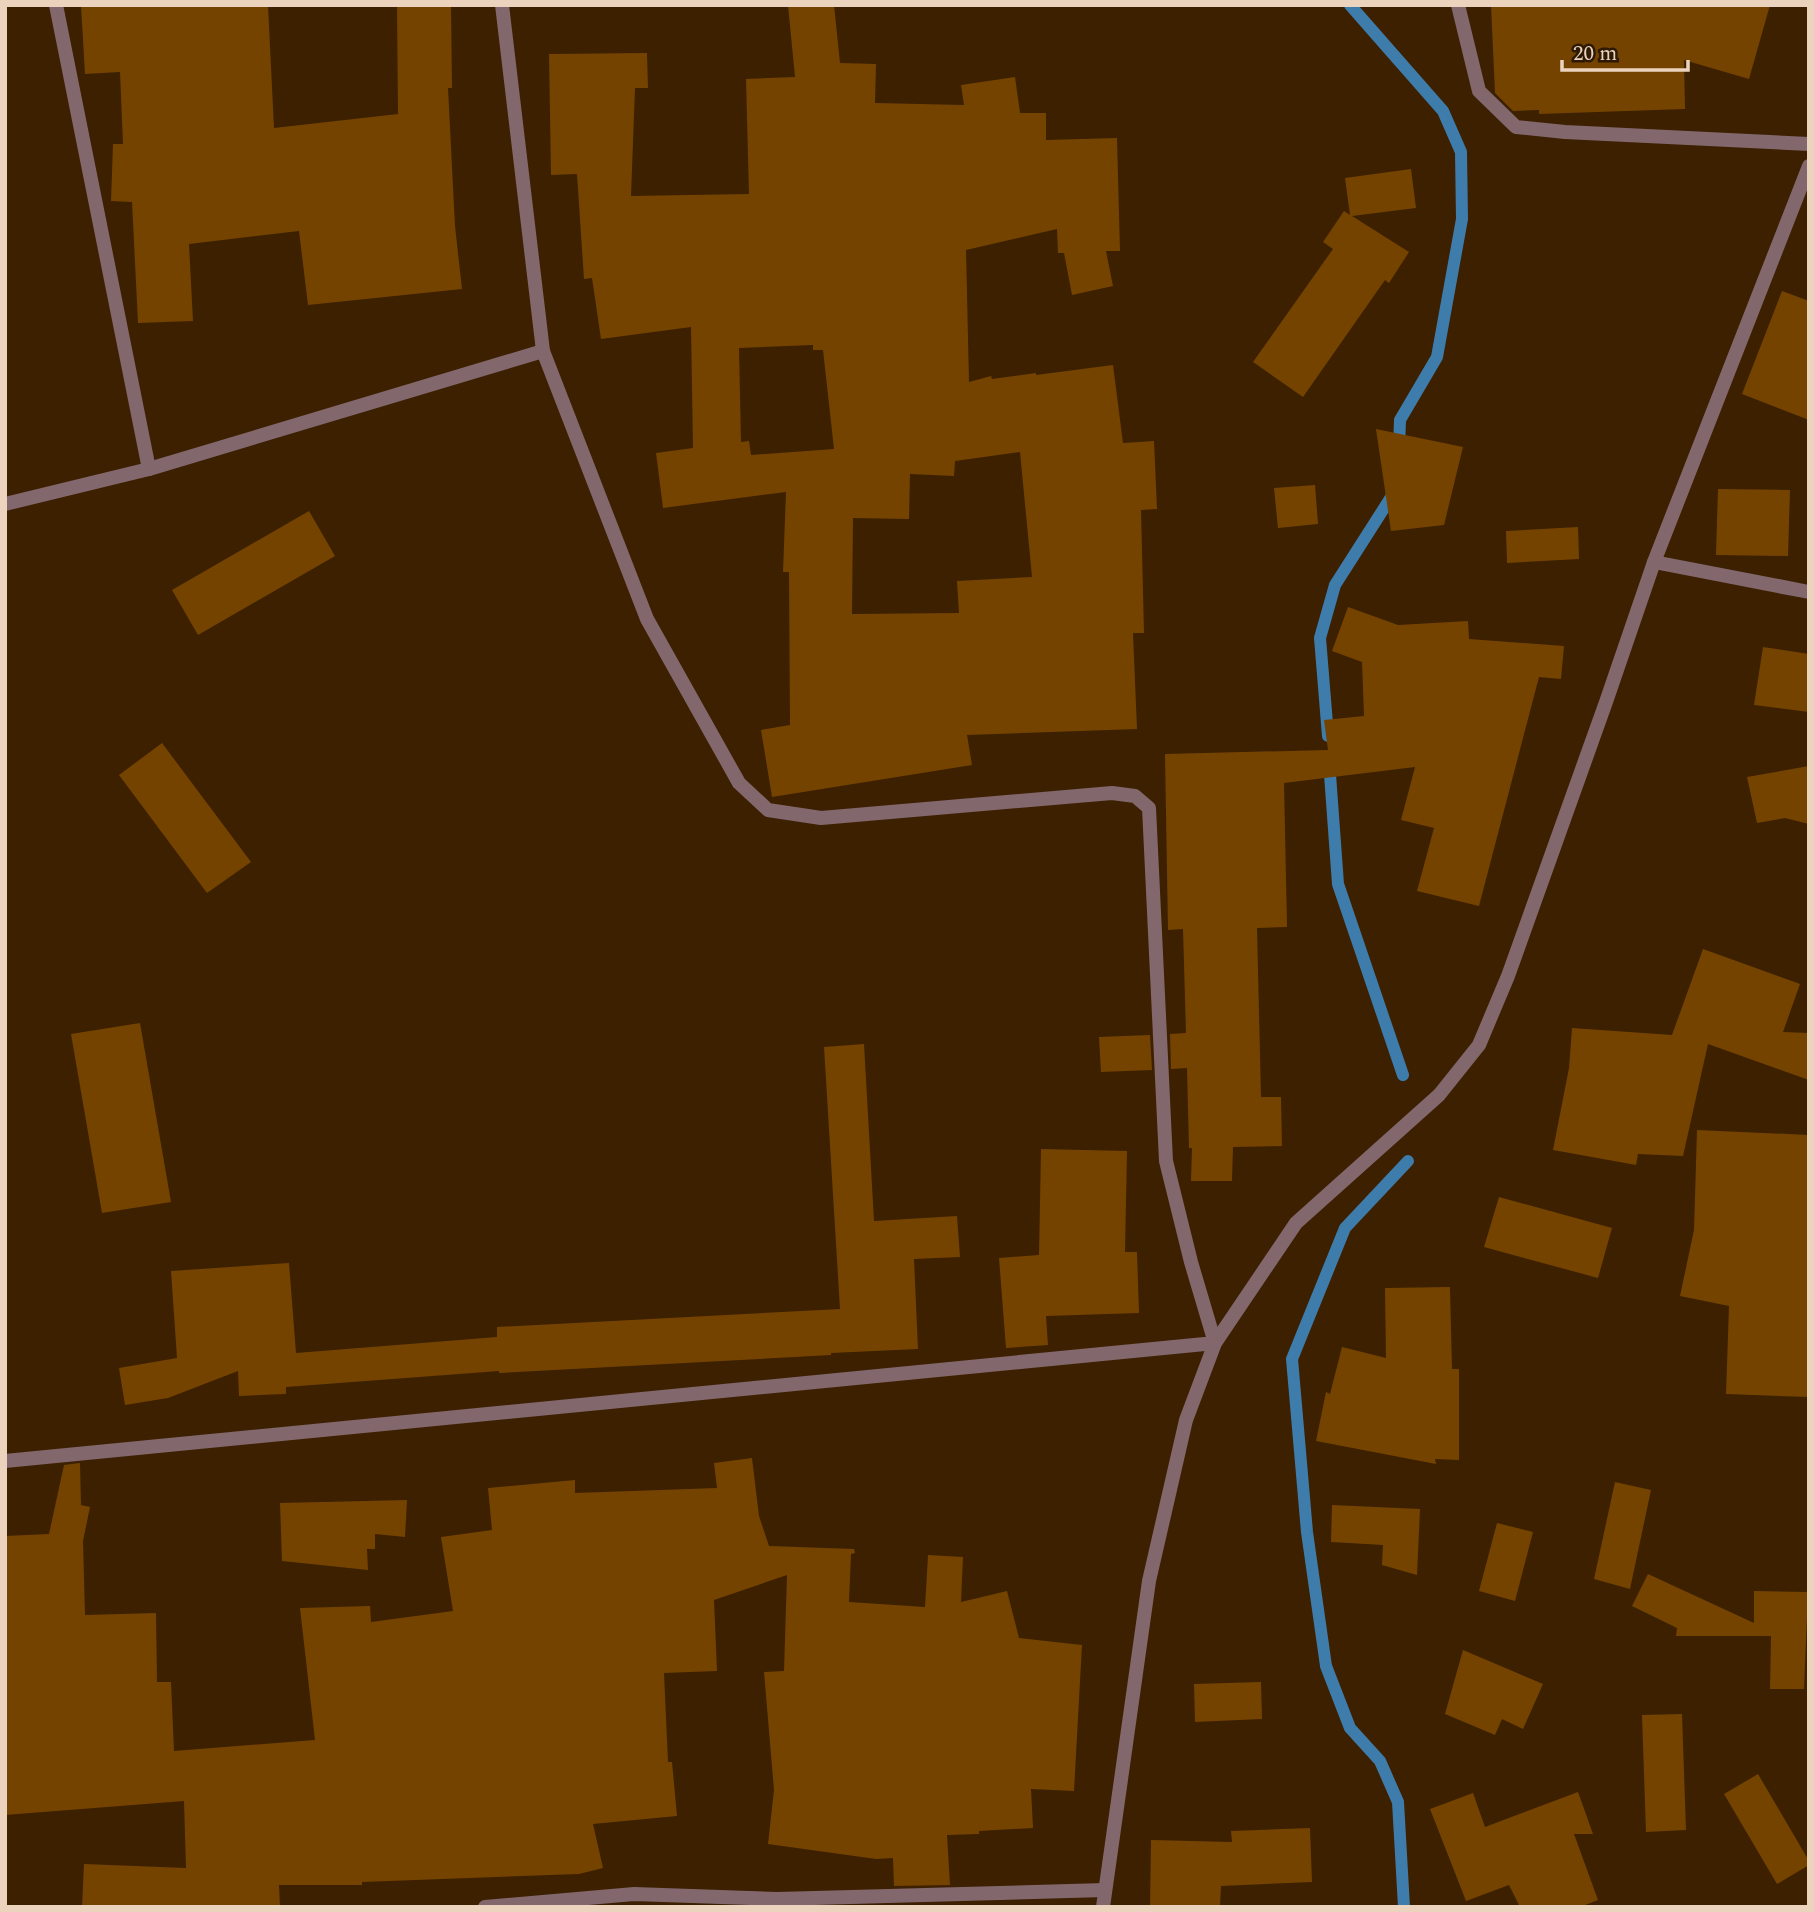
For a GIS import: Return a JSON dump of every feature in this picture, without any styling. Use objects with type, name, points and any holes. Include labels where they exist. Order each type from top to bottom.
[{"type":"street","points":[[56,5],[149,469]]},
{"type":"street","points":[[502,5],[543,351],[648,619],[739,783],[768,810],[821,818],[1112,793],[1135,796],[1149,808],[1166,1161],[1191,1262],[1215,1343]]},
{"type":"street","points":[[1458,5],[1479,91],[1516,127],[1565,132],[1809,144]]},
{"type":"street","points":[[1103,1907],[1149,1581],[1186,1420],[1215,1343],[1296,1223],[1439,1095],[1479,1045],[1508,976],[1654,562],[1809,166]]},
{"type":"street","points":[[5,504],[149,469],[543,351]]},
{"type":"street","points":[[1654,562],[1809,592]]},
{"type":"street","points":[[5,1461],[1215,1343]]},
{"type":"street","points":[[485,1907],[634,1894],[777,1899],[1105,1890]]},
{"type":"building","points":[[81,5],[268,5],[274,128],[398,114],[397,5],[451,5],[452,88],[448,88],[455,226],[462,289],[308,305],[299,231],[189,244],[193,321],[138,323],[132,202],[111,201],[113,144],[123,144],[120,72],[85,74]]},
{"type":"building","points":[[788,5],[834,5],[840,63],[876,64],[875,103],[964,105],[961,85],[1015,77],[1020,113],[1046,113],[1046,140],[1117,138],[1120,251],[1106,251],[1113,286],[1072,295],[1064,253],[1058,253],[1057,229],[966,250],[969,382],[991,376],[992,379],[1113,365],[1123,443],[1154,441],[1157,509],[1141,510],[1144,633],[1133,633],[1137,729],[967,735],[972,765],[772,797],[761,730],[790,725],[789,572],[783,572],[786,492],[663,508],[656,453],[693,448],[691,327],[601,339],[592,278],[584,279],[577,174],[551,175],[549,54],[647,53],[648,88],[635,88],[631,196],[749,194],[746,79],[795,77]],"holes":[[[813,345],[813,350],[823,350],[834,449],[751,455],[749,441],[741,442],[739,348]],[[1020,452],[1032,577],[957,581],[959,613],[852,614],[853,518],[909,519],[910,474],[954,476],[955,461]]]},
{"type":"building","points":[[1491,5],[1770,5],[1749,79],[1684,60],[1685,109],[1539,114],[1539,110],[1513,111],[1495,93]]},
{"type":"building","points":[[1411,169],[1416,208],[1352,216],[1409,252],[1389,283],[1385,280],[1303,397],[1253,362],[1333,249],[1323,242],[1344,211],[1350,215],[1345,178]]},
{"type":"building","points":[[1782,291],[1809,301],[1809,420],[1742,394]]},
{"type":"building","points":[[1376,429],[1463,447],[1444,525],[1391,531]]},
{"type":"building","points":[[1315,485],[1318,524],[1278,528],[1274,488]]},
{"type":"building","points":[[1718,489],[1790,490],[1788,556],[1716,555]]},
{"type":"building","points":[[309,511],[335,556],[198,635],[172,590]]},
{"type":"building","points":[[1578,527],[1579,559],[1507,563],[1506,531]]},
{"type":"building","points":[[1348,607],[1398,625],[1468,621],[1469,639],[1564,646],[1561,679],[1539,677],[1479,906],[1417,891],[1434,828],[1401,820],[1415,767],[1284,783],[1287,927],[1257,928],[1261,1097],[1281,1097],[1282,1146],[1233,1147],[1232,1181],[1191,1181],[1192,1148],[1189,1148],[1187,1068],[1171,1069],[1170,1034],[1186,1033],[1183,929],[1168,930],[1165,754],[1328,750],[1324,720],[1364,716],[1362,662],[1332,651]]},
{"type":"building","points":[[1763,647],[1809,654],[1809,712],[1754,705]]},
{"type":"building","points":[[162,743],[251,862],[207,893],[119,775]]},
{"type":"building","points":[[1809,766],[1809,824],[1785,818],[1757,823],[1747,777]]},
{"type":"building","points":[[1703,949],[1800,984],[1783,1032],[1809,1033],[1809,1080],[1708,1044],[1683,1156],[1638,1154],[1636,1165],[1553,1150],[1569,1068],[1572,1028],[1672,1035]]},
{"type":"building","points":[[140,1023],[171,1202],[102,1213],[71,1034]]},
{"type":"building","points":[[1150,1035],[1152,1070],[1101,1072],[1099,1037]]},
{"type":"building","points":[[864,1044],[874,1221],[957,1216],[960,1257],[914,1259],[918,1349],[499,1371],[286,1387],[286,1394],[239,1396],[238,1371],[168,1398],[125,1405],[119,1368],[177,1358],[171,1271],[289,1263],[296,1353],[497,1337],[497,1327],[840,1309],[824,1047]]},
{"type":"building","points":[[1697,1130],[1809,1135],[1809,1397],[1726,1394],[1729,1306],[1680,1296],[1694,1230]]},
{"type":"building","points":[[1041,1149],[1127,1151],[1125,1252],[1137,1252],[1139,1313],[1046,1316],[1048,1345],[1006,1348],[999,1258],[1039,1255]]},
{"type":"building","points":[[1499,1197],[1612,1228],[1598,1278],[1484,1247]]},
{"type":"building","points":[[1450,1287],[1452,1369],[1459,1369],[1459,1460],[1435,1459],[1436,1464],[1316,1441],[1326,1392],[1330,1394],[1342,1347],[1386,1358],[1385,1288]]},
{"type":"building","points":[[752,1458],[759,1516],[769,1546],[854,1549],[855,1553],[851,1554],[849,1602],[925,1607],[928,1555],[963,1557],[961,1602],[1007,1591],[1019,1638],[1082,1645],[1074,1791],[1031,1789],[1033,1828],[947,1835],[950,1885],[894,1886],[893,1858],[876,1859],[768,1844],[774,1790],[764,1672],[784,1671],[787,1575],[714,1600],[717,1671],[664,1673],[668,1762],[672,1762],[677,1816],[593,1824],[603,1868],[579,1874],[362,1882],[362,1885],[279,1885],[280,1907],[82,1907],[84,1864],[186,1868],[184,1801],[5,1815],[5,1536],[49,1534],[64,1465],[80,1463],[81,1505],[90,1507],[83,1541],[85,1615],[156,1613],[157,1682],[171,1682],[174,1751],[315,1740],[300,1608],[370,1606],[371,1622],[453,1611],[441,1537],[492,1530],[488,1488],[575,1480],[575,1493],[717,1488],[714,1463]]},
{"type":"building","points":[[1615,1482],[1651,1490],[1630,1589],[1594,1579]]},
{"type":"building","points":[[407,1500],[405,1537],[375,1534],[375,1549],[367,1549],[368,1570],[282,1561],[280,1503]]},
{"type":"building","points":[[1332,1505],[1420,1509],[1417,1575],[1382,1565],[1383,1545],[1331,1542]]},
{"type":"building","points":[[1497,1523],[1533,1532],[1515,1601],[1479,1591]]},
{"type":"building","points":[[1648,1574],[1754,1623],[1754,1591],[1808,1592],[1804,1689],[1770,1689],[1771,1636],[1676,1636],[1677,1628],[1632,1606]]},
{"type":"building","points":[[1463,1650],[1543,1684],[1523,1729],[1502,1719],[1495,1735],[1445,1714]]},
{"type":"building","points":[[1261,1682],[1262,1719],[1195,1722],[1194,1684]]},
{"type":"building","points":[[1682,1714],[1686,1830],[1646,1832],[1642,1715]]},
{"type":"building","points":[[1758,1774],[1809,1861],[1809,1865],[1777,1884],[1724,1794]]},
{"type":"building","points":[[1578,1792],[1593,1834],[1574,1834],[1598,1900],[1580,1907],[1520,1907],[1509,1885],[1466,1901],[1430,1809],[1473,1793],[1485,1827]]},
{"type":"building","points":[[1310,1828],[1312,1882],[1221,1886],[1220,1907],[1150,1907],[1151,1840],[1232,1842],[1231,1831]]},
{"type":"waterway","points":[[1350,5],[1443,111],[1461,152],[1462,219],[1437,357],[1400,420],[1399,448]]},
{"type":"waterway","points":[[1328,736],[1320,638],[1335,585],[1395,491]]},
{"type":"waterway","points":[[1329,761],[1338,884],[1403,1075]]},
{"type":"waterway","points":[[1404,1907],[1398,1802],[1380,1761],[1350,1728],[1326,1666],[1307,1532],[1292,1359],[1345,1228],[1408,1161]]}]
